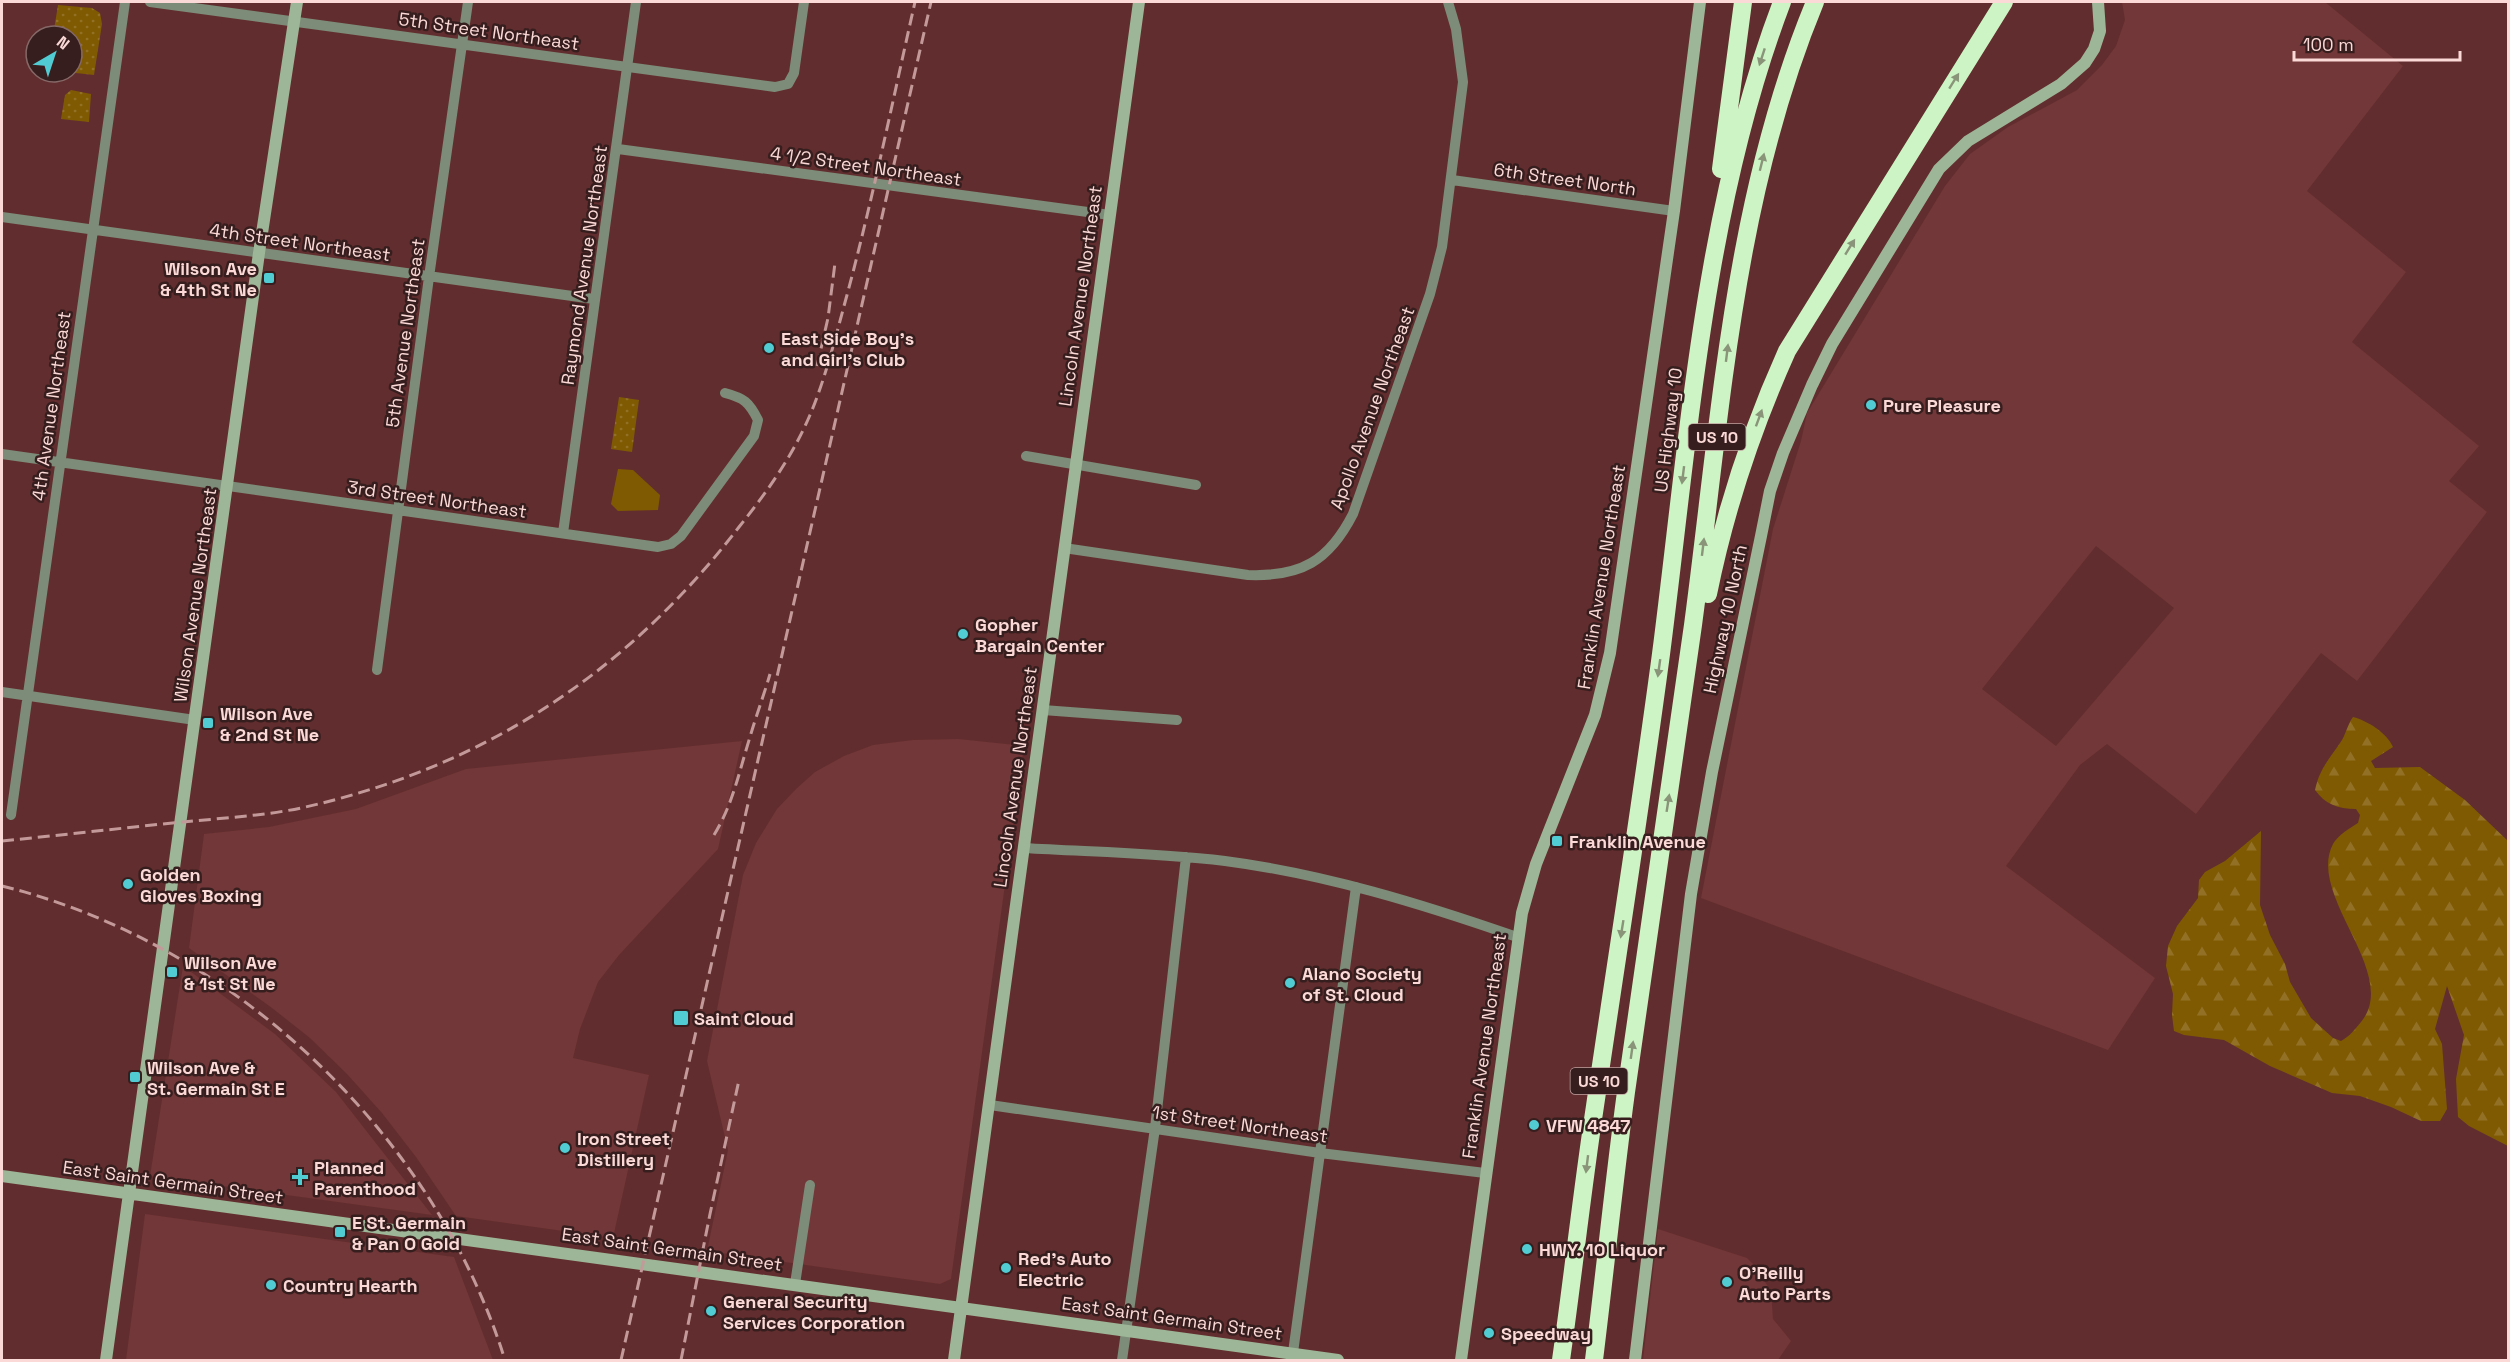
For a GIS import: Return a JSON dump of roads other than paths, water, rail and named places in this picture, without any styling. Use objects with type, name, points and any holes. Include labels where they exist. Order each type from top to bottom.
[{"type":"highway","points":[[1707,304],[1726,126],[1743,2]]},
{"type":"highway","name":"US Highway 10","points":[[1561,1360],[1594,1109],[1631,872],[1707,304],[1742,121],[1782,2]]},
{"type":"highway","name":"US 10","points":[[1594,1360],[1627,1084],[1655,881],[1675,760],[1728,343],[1742,260],[1764,156],[1775,116],[1815,2]]},
{"type":"highway","points":[[1675,760],[1717,554],[1745,453],[1767,396],[1787,351],[1817,300],[2004,2]]},
{"type":"street","name":"4th Avenue Northeast","points":[[11,815],[125,2]]},
{"type":"street","name":"5th Street Northeast","points":[[150,2],[775,87],[788,84],[794,73],[804,2]]},
{"type":"street","name":"Wilson Avenue Northeast","points":[[106,1360],[297,2]]},
{"type":"street","name":"5th Avenue Northeast","points":[[377,670],[468,2]]},
{"type":"street","name":"Raymond Avenue Northeast","points":[[563,533],[594,299],[618,149],[636,2]]},
{"type":"street","name":"Lincoln Avenue Northeast","points":[[954,1360],[1139,2]]},
{"type":"street","name":"Apollo Avenue Northeast","points":[[1064,548],[1248,575],[1272,576],[1294,572],[1309,565],[1324,553],[1346,528],[1353,514],[1430,294],[1442,247],[1463,82],[1456,29],[1449,2]]},
{"type":"street","name":"Franklin Avenue Northeast","points":[[1461,1360],[1517,937],[1528,887],[1595,715],[1610,653],[1674,211],[1700,2]]},
{"type":"street","name":"Highway 10 North","points":[[1635,1360],[1691,894],[1712,772],[1770,491],[1783,453],[1832,344],[1939,169],[1968,141],[2061,84],[2085,63],[2094,49],[2100,31],[2098,2]]},
{"type":"street","name":"4 1/2 Street Northeast","points":[[618,149],[1110,215]]},
{"type":"street","name":"6th Street North","points":[[1452,180],[1674,211]]},
{"type":"street","name":"4th Street Northeast","points":[[2,217],[594,299]]},
{"type":"street","name":"3rd Street Northeast","points":[[2,454],[658,547],[671,544],[681,536],[754,436],[758,420],[751,407],[741,397],[725,393]]},
{"type":"street","points":[[1026,456],[1196,485]]},
{"type":"street","points":[[2,692],[195,720]]},
{"type":"street","points":[[1043,710],[1177,720]]},
{"type":"street","points":[[1024,848],[1186,857],[1273,869],[1356,887],[1439,910],[1517,937]]},
{"type":"street","points":[[1122,1360],[1155,1128],[1186,857]]},
{"type":"street","points":[[1292,1357],[1356,887]]},
{"type":"street","name":"1st Street Northeast","points":[[990,1105],[1485,1173]]},
{"type":"street","name":"East Saint Germain Street","points":[[2,1176],[795,1284],[1292,1357],[1338,1360]]},
{"type":"street","points":[[795,1284],[810,1185]]},
{"type":"railway","points":[[2,841],[272,813],[301,808],[367,790],[430,768],[489,740],[546,708],[598,670],[648,627],[695,580],[749,514],[787,460],[810,415],[830,356],[856,259],[915,2]]},
{"type":"railway","points":[[621,1360],[931,2]]},
{"type":"railway","points":[[817,366],[828,318],[835,263]]},
{"type":"railway","points":[[714,835],[731,800],[770,674]]},
{"type":"railway","points":[[2,886],[87,913],[168,952],[244,1001],[314,1059],[376,1125],[429,1198],[472,1277],[505,1360]]},
{"type":"railway","points":[[681,1360],[739,1080]]},
{"type":"place","name":"Wilson Ave & 4th St Ne","points":[[269,278]]},
{"type":"place","name":"East Side Boy's and Girl's Club","points":[[769,348]]},
{"type":"place","name":"Pure Pleasure","points":[[1871,405]]},
{"type":"place","name":"Gopher Bargain Center","points":[[963,634]]},
{"type":"place","name":"Wilson Ave & 2nd St Ne","points":[[208,723]]},
{"type":"place","name":"Franklin Avenue","points":[[1557,841]]},
{"type":"place","name":"Golden Gloves Boxing","points":[[128,884]]},
{"type":"place","name":"Wilson Ave & 1st St Ne","points":[[172,972]]},
{"type":"place","name":"Alano Society of St. Cloud","points":[[1290,983]]},
{"type":"place","name":"Saint Cloud","points":[[681,1018]]},
{"type":"place","name":"Wilson Ave & St. Germain St E","points":[[135,1077]]},
{"type":"place","name":"VFW 4847","points":[[1534,1125]]},
{"type":"place","name":"Iron Street Distillery","points":[[565,1148]]},
{"type":"place","name":"Planned Parenthood","points":[[300,1177]]},
{"type":"place","name":"E St. Germain & Pan O Gold","points":[[340,1232]]},
{"type":"place","name":"HWY. 10 Liquor","points":[[1527,1249]]},
{"type":"place","name":"Red’s Auto Electric","points":[[1006,1268]]},
{"type":"place","name":"O'Reilly Auto Parts","points":[[1727,1282]]},
{"type":"place","name":"Country Hearth","points":[[271,1285]]},
{"type":"place","name":"General Security Services Corporation","points":[[711,1311]]},
{"type":"place","name":"Speedway","points":[[1489,1333]]}]
